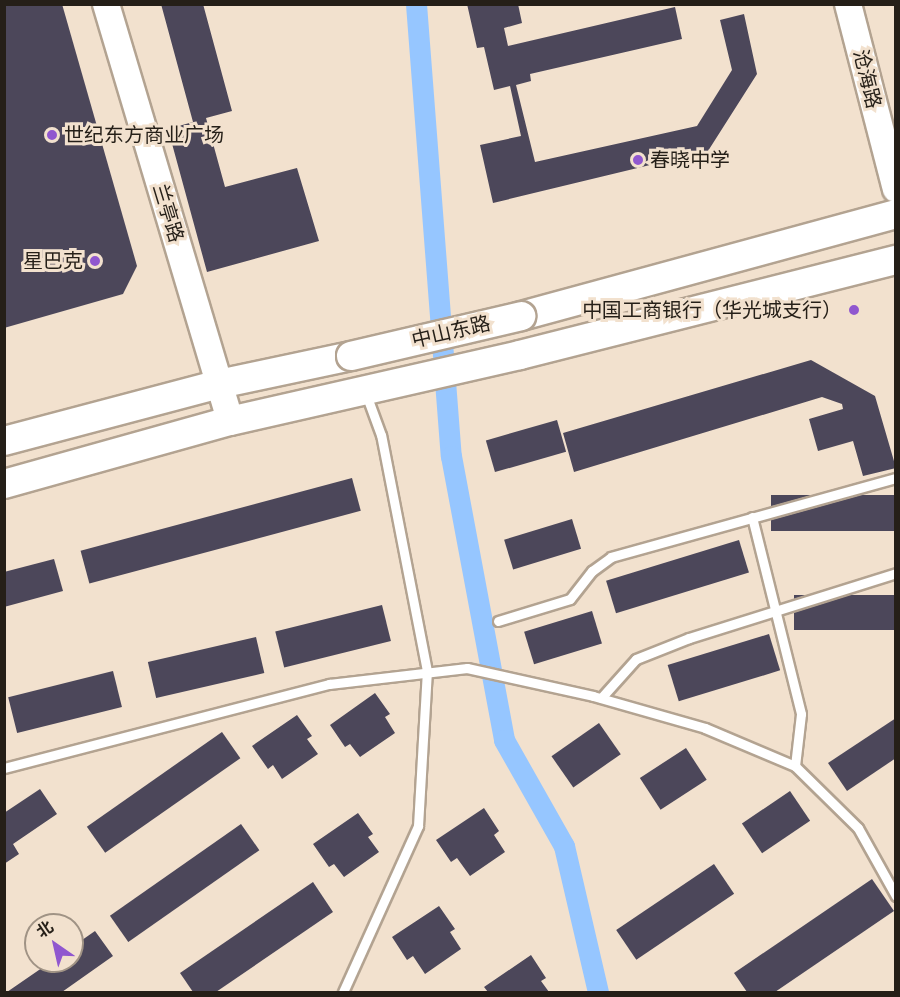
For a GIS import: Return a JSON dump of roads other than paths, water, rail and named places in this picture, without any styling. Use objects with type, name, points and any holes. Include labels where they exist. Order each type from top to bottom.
[{"type":"main road","name":"中山东路","points":[[4,441],[219,384],[521,316],[896,214]]},
{"type":"main road","name":"中山东路","points":[[4,484],[230,421],[520,355],[896,260]]},
{"type":"street","name":"兰亭路","points":[[106,4],[230,421]]},
{"type":"street","name":"沧海路","points":[[848,4],[896,189]]},
{"type":"lane","points":[[343,993],[418,826],[427,670],[381,435],[364,389]]},
{"type":"lane","points":[[498,621],[570,598],[592,571],[611,557],[896,478]]},
{"type":"lane","points":[[752,517],[777,610],[801,714],[795,766]]},
{"type":"lane","points":[[601,698],[636,659],[777,610],[896,573]]},
{"type":"lane","points":[[4,768],[329,684],[427,670],[467,668],[601,698],[705,728],[795,766],[858,828],[896,896]]},
{"type":"waterway","points":[[416,4],[451,456],[504,740],[564,846],[598,992]]},
{"type":"place","name":"世纪东方商业广场","points":[[52,135]]},
{"type":"place","name":"春晓中学","points":[[638,160]]},
{"type":"place","name":"星巴克","points":[[95,261]]},
{"type":"place","name":"中国工商银行（华光城支行）","points":[[854,310]]}]
